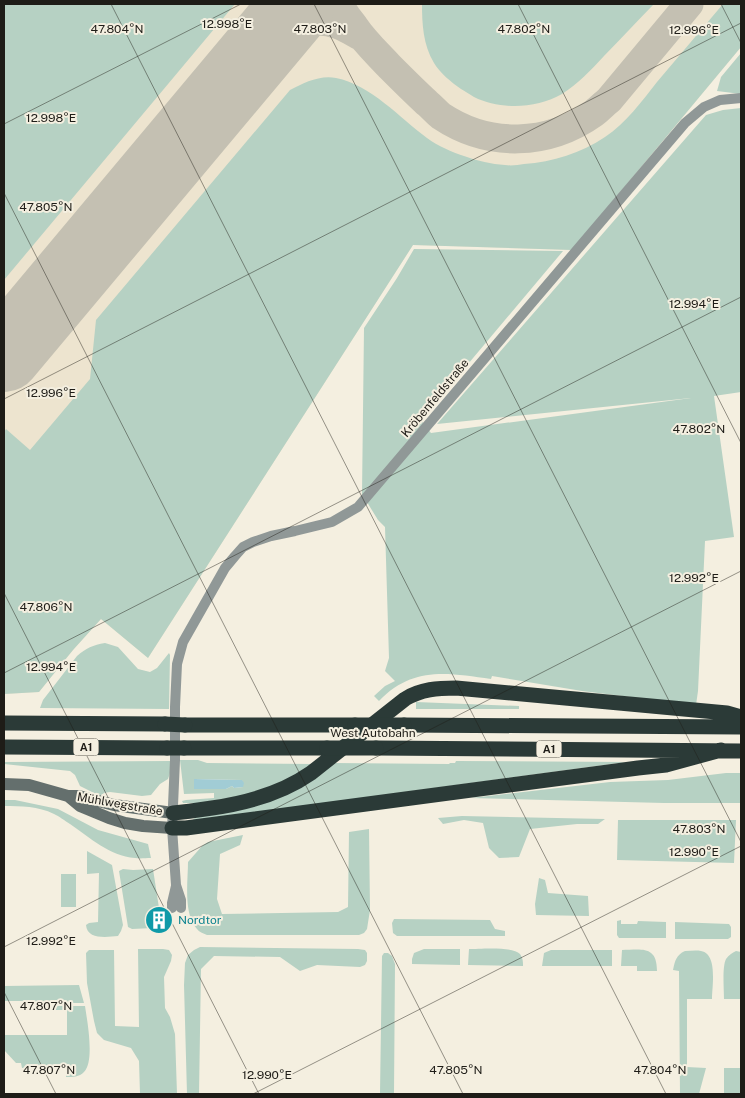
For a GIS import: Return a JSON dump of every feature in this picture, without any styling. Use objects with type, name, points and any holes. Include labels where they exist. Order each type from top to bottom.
[{"type":"highway","points":[[173,812],[240,804],[289,787],[317,768],[404,699],[422,691],[439,688],[727,713],[741,717]]},
{"type":"highway","name":"West Autobahn","points":[[4,724],[741,727]]},
{"type":"highway","name":"West Autobahn","points":[[4,746],[741,750]]},
{"type":"highway","points":[[172,828],[186,828],[619,770],[666,766],[721,750]]},
{"type":"street","name":"Kröbenfeldstraße","points":[[175,707],[177,664],[183,642],[225,568],[234,556],[243,547],[253,542],[332,522],[358,507],[685,123],[704,107],[720,100],[741,98]]},
{"type":"street","name":"Mühlwegstraße","points":[[175,707],[176,760],[172,828],[176,886],[181,900],[177,908]]},
{"type":"street","name":"Mühlwegstraße","points":[[4,784],[29,785],[68,796],[79,796],[114,805],[173,812]]},
{"type":"street","name":"Mühlwegstraße","points":[[68,796],[80,806],[108,818],[143,826],[172,828]]},
{"type":"shaded area","points":[[4,4],[741,4],[741,47],[572,250],[413,245],[148,658],[101,619],[39,692],[4,694]]},
{"type":"green space","points":[[4,4],[235,4],[4,280]]},
{"type":"green space","points":[[422,4],[654,4],[589,72],[568,90],[541,103],[506,106],[474,97],[443,74],[434,63],[427,49]]},
{"type":"green space","points":[[723,4],[741,4],[741,47],[572,250],[413,245],[148,658],[101,619],[39,692],[4,694],[4,432],[6,429],[30,450],[90,379],[96,320],[290,90],[306,82],[330,77],[336,78],[349,82],[373,95],[427,138],[455,153],[495,164],[517,165],[546,161],[586,148],[605,137],[620,125]]},
{"type":"green space","points":[[741,53],[741,94],[717,91],[721,77]]},
{"type":"green space","points":[[741,108],[741,392],[714,396],[734,537],[705,541],[696,705],[582,691],[492,676],[491,679],[445,674],[418,677],[405,682],[379,701],[374,696],[385,686],[395,681],[385,671],[389,658],[385,527],[378,520],[362,494],[364,328],[414,249],[563,251],[421,420],[431,433],[691,398],[437,424],[706,115],[723,110]]},
{"type":"green space","points":[[105,643],[118,647],[138,669],[150,672],[157,668],[169,653],[169,709],[40,708],[43,700],[77,656],[90,647]]},
{"type":"green space","points":[[416,702],[519,706],[519,709],[416,709]]},
{"type":"green space","points":[[180,760],[198,760],[207,763],[314,764],[299,776],[257,793],[200,803],[183,803],[182,801],[214,798],[214,793],[184,794]],"holes":[[[197,779],[242,780],[243,787],[234,788],[232,786],[226,789],[194,788]]]},
{"type":"green space","points":[[170,761],[168,779],[160,784],[151,795],[142,796],[110,792],[100,796],[80,786],[75,775],[70,771],[4,764],[4,762]]},
{"type":"green space","points":[[456,761],[626,762],[194,821],[193,819],[333,763],[449,764]]},
{"type":"green space","points":[[741,773],[741,803],[471,798],[610,782],[668,780]]},
{"type":"green space","points":[[4,800],[15,800],[58,809],[98,830],[148,844],[151,858],[126,857],[117,854],[101,846],[48,811],[23,806],[4,806]]},
{"type":"green space","points":[[462,816],[605,819],[598,824],[577,824],[530,829],[519,857],[499,858],[489,848],[483,823],[464,820],[443,824],[438,818]]},
{"type":"green space","points":[[618,820],[736,820],[734,863],[617,860]]},
{"type":"green space","points":[[369,829],[370,910],[367,929],[364,933],[359,935],[207,935],[199,931],[193,923],[187,897],[188,862],[208,842],[243,835],[240,845],[220,854],[217,899],[222,914],[338,912],[348,907],[349,832]]},
{"type":"green space","points":[[87,851],[112,865],[123,925],[118,936],[98,936],[87,930],[86,925],[98,922],[99,873],[87,874]]},
{"type":"green space","points":[[123,869],[153,869],[159,908],[153,909],[153,928],[132,929],[128,927],[119,871]]},
{"type":"green space","points":[[61,874],[76,874],[76,907],[61,907]]},
{"type":"green space","points":[[539,878],[545,880],[548,893],[588,896],[589,916],[536,915],[535,904]]},
{"type":"green space","points":[[394,919],[490,920],[495,929],[505,931],[505,936],[397,936],[393,933],[392,923]]},
{"type":"green space","points":[[621,920],[621,924],[637,924],[638,921],[666,922],[666,938],[619,938],[617,935],[617,921]]},
{"type":"green space","points":[[675,922],[729,924],[731,927],[731,937],[728,939],[675,939]]},
{"type":"green space","points":[[200,947],[358,949],[365,950],[367,961],[365,965],[360,967],[317,965],[300,971],[280,957],[214,956],[201,969],[199,1094],[187,1094],[185,963],[188,955]]},
{"type":"green space","points":[[488,948],[516,951],[522,957],[523,966],[468,965],[469,949]]},
{"type":"green space","points":[[138,949],[169,950],[172,955],[164,977],[165,1008],[175,1034],[177,1094],[140,1094],[139,1061],[131,1048],[104,1040],[97,1033],[87,983],[86,953],[89,950],[114,950],[115,1026],[139,1027]]},
{"type":"green space","points":[[424,949],[460,949],[460,965],[412,964],[414,953]]},
{"type":"green space","points":[[551,950],[612,950],[612,966],[542,966],[544,953]]},
{"type":"green space","points":[[622,950],[641,950],[651,953],[656,963],[657,971],[637,971],[637,966],[621,966]]},
{"type":"green space","points":[[685,951],[701,951],[706,953],[710,958],[713,971],[712,999],[687,999],[687,1067],[706,1068],[699,1094],[680,1094],[679,971],[673,970],[678,956]]},
{"type":"green space","points":[[736,951],[741,952],[741,999],[724,999],[726,959]]},
{"type":"green space","points":[[384,953],[392,956],[395,964],[394,1094],[380,1094],[382,956]]},
{"type":"green space","points":[[79,985],[84,1003],[4,1001],[4,986]]},
{"type":"green space","points":[[40,1006],[85,1006],[90,1050],[87,1067],[80,1075],[66,1077],[66,1068],[22,1068],[21,1063],[16,1063],[4,1050],[4,1035],[67,1035],[67,1010],[40,1010]]},
{"type":"green space","points":[[724,1068],[741,1068],[741,1094],[724,1094]]},
{"type":"water","points":[[194,779],[242,780],[244,783],[243,787],[194,789]]},
{"type":"taxiway","points":[[340,4],[346,15],[371,47],[441,116],[479,134],[498,138],[518,139],[538,137],[557,132],[576,124],[594,113],[609,100],[689,4]]},
{"type":"taxiway","points":[[271,36],[296,25],[313,21],[330,22],[360,36]]},
{"type":"runway","points":[[4,355],[298,4]]},
{"type":"place","name":"Nordtor","points":[[159,920]]}]
